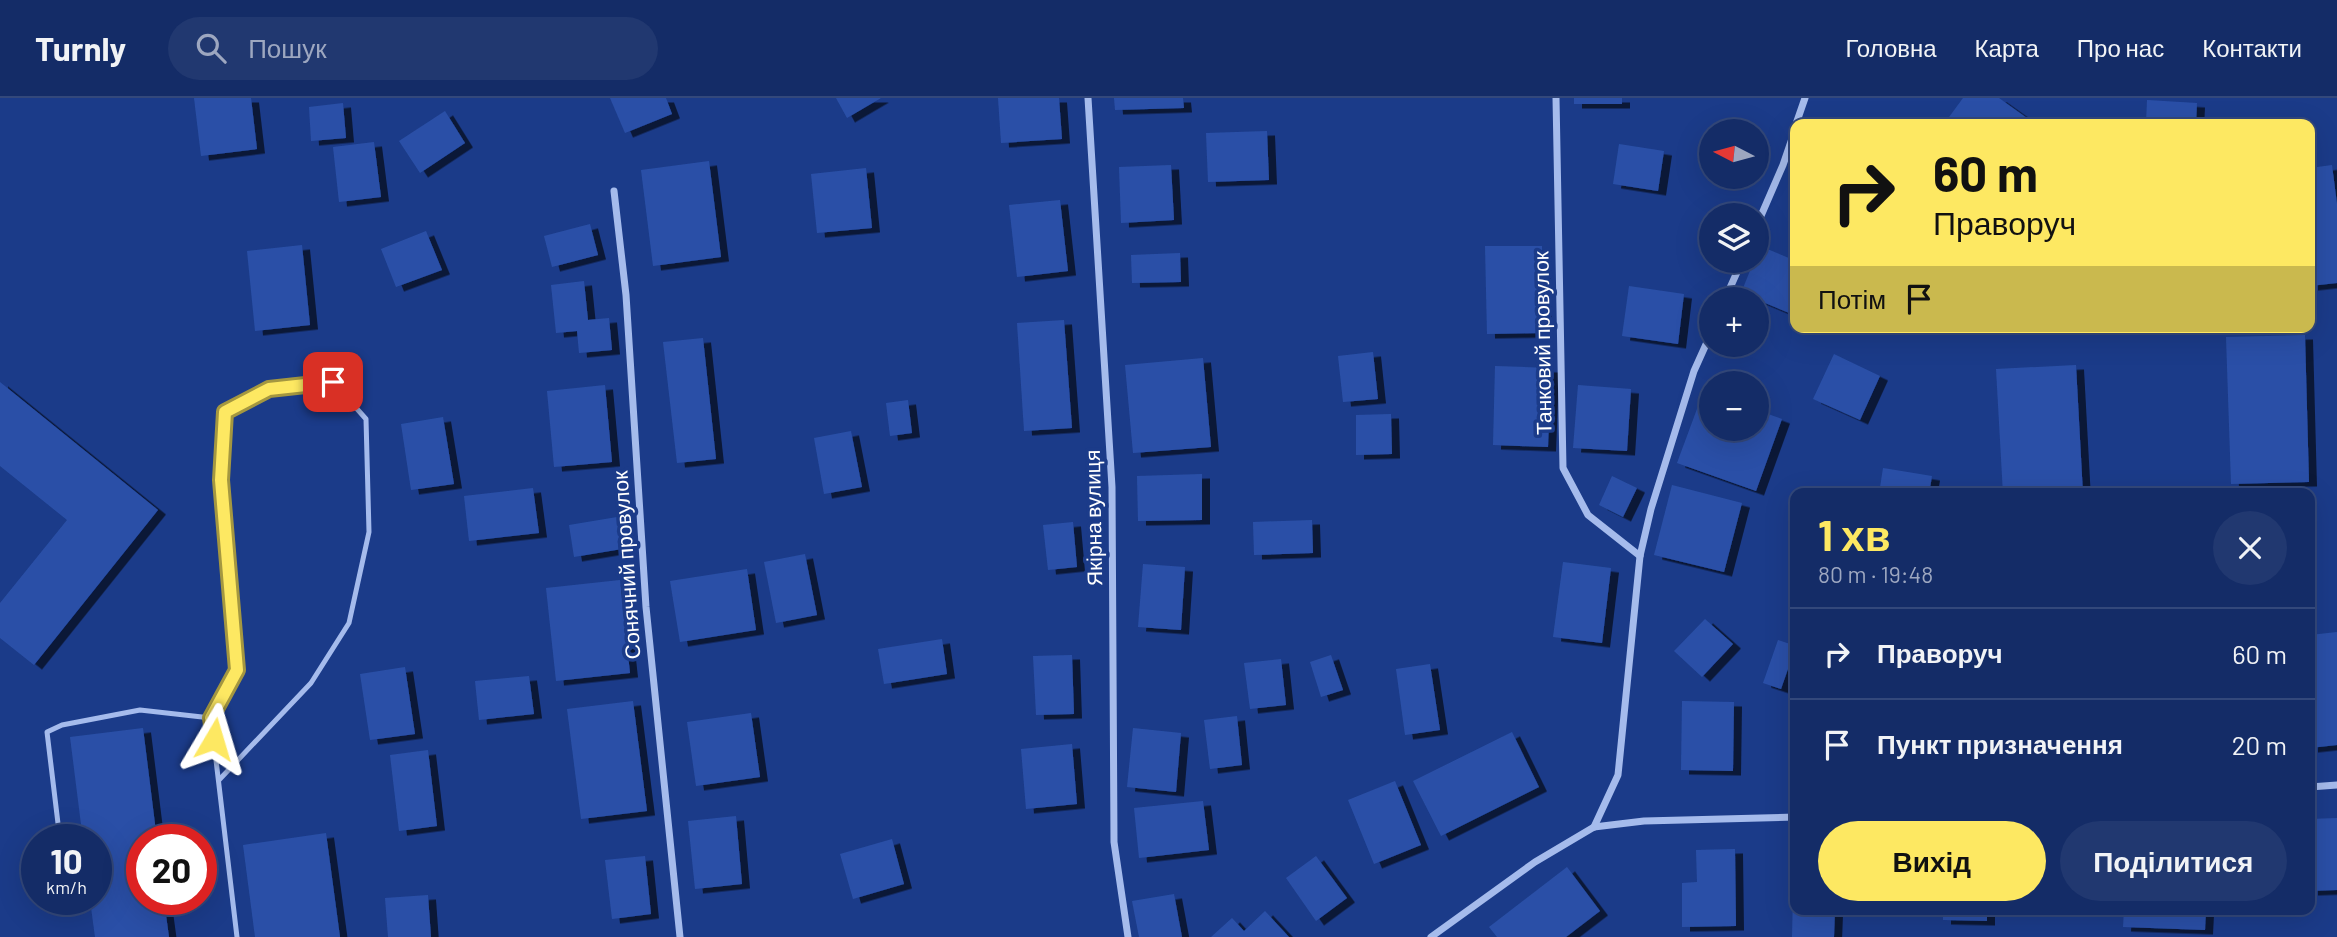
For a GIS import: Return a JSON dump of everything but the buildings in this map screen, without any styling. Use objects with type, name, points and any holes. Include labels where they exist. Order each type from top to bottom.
[{"type":"street","name":"Якірна вулиця","points":[[1088,98],[1112,487],[1114,842],[1128,937]]},
{"type":"street","name":"Танковий провулок","points":[[1556,98],[1563,468],[1588,515],[1640,556]]},
{"type":"street","points":[[1798,119],[1805,98]]},
{"type":"street","points":[[1767,203],[1790,143]]},
{"type":"street","name":"Сонячний провулок","points":[[614,191],[626,295],[646,607],[680,937]]},
{"type":"street","points":[[1594,827],[1618,775],[1640,556],[1651,509],[1690,384],[1701,357]]},
{"type":"street","points":[[2315,787],[2337,785]]},
{"type":"street","points":[[1431,937],[1535,862],[1594,827],[1644,821],[1790,817]]},
{"type":"lane","points":[[219,780],[311,683],[349,623],[369,532],[366,419],[333,382],[269,389],[225,412],[221,480],[237,670],[211,718],[237,937]]},
{"type":"lane","points":[[58,824],[47,732],[62,725],[140,710],[211,718]]},
{"type":"route","points":[[214,739],[211,718],[237,670],[221,480],[225,412],[269,389],[333,382]]}]
